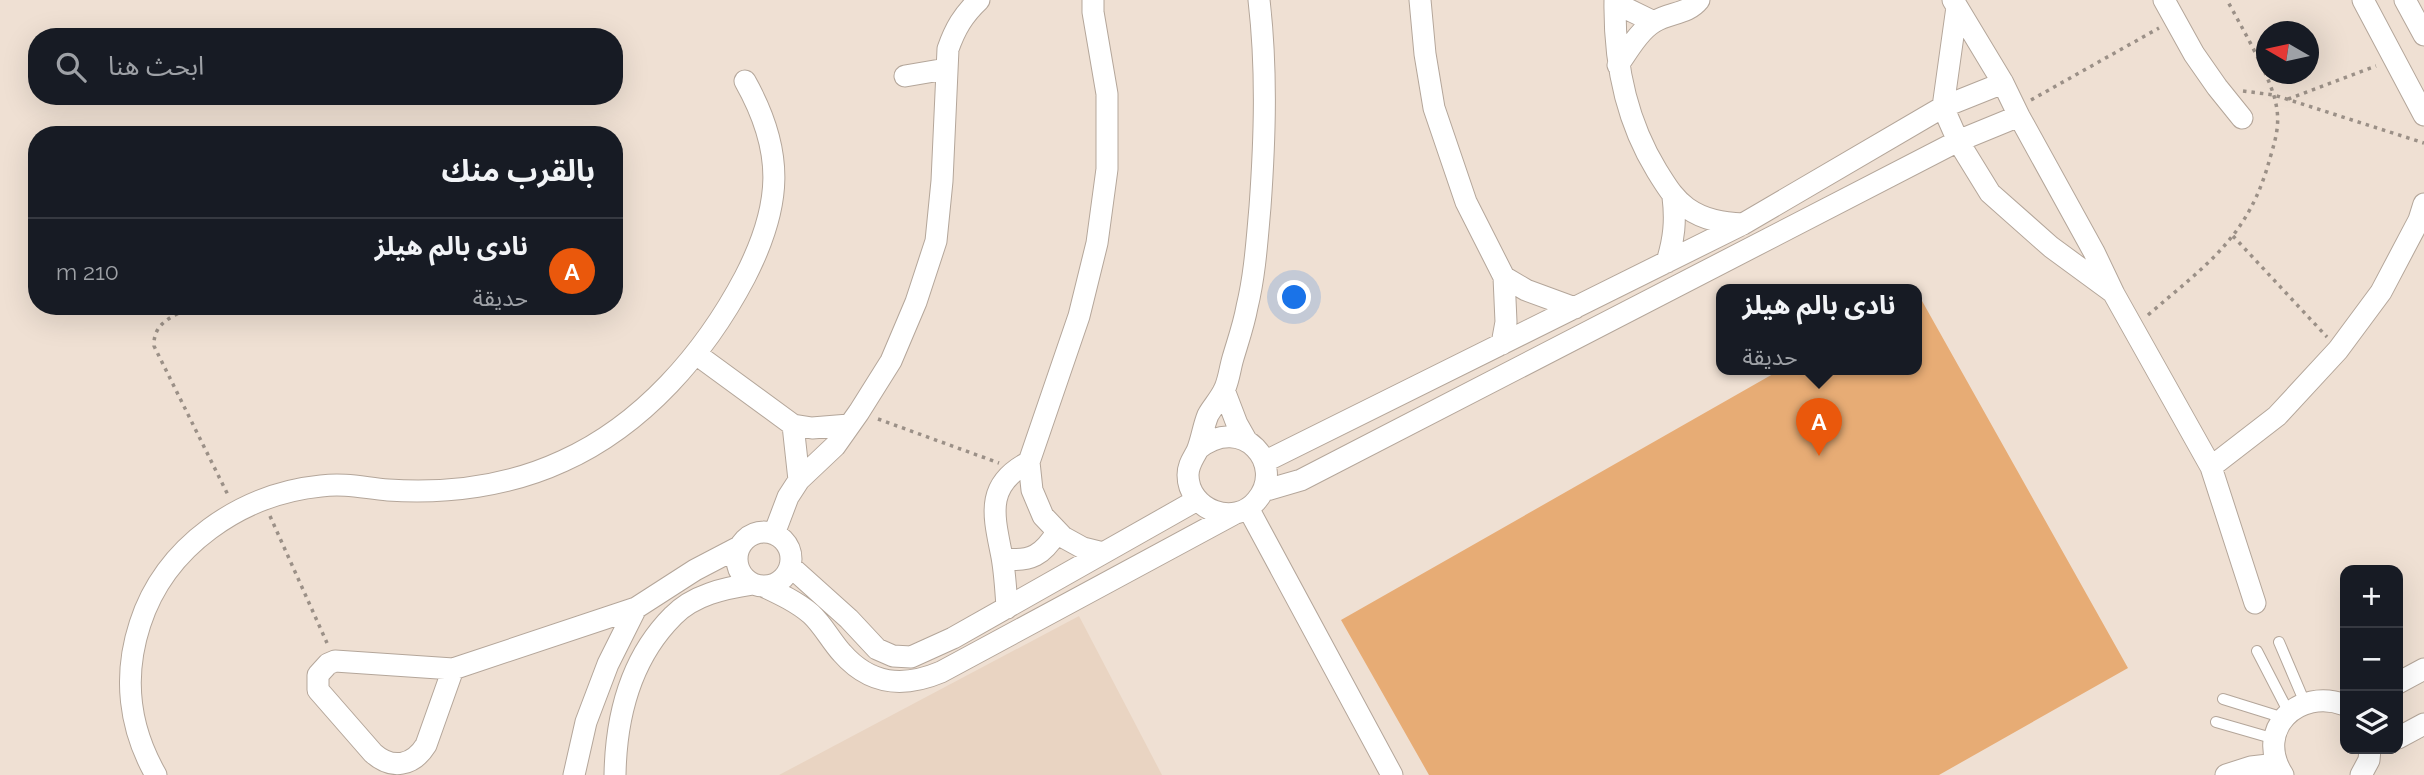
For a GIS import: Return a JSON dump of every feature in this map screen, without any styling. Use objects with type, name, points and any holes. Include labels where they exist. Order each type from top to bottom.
[{"type":"street","points":[[774,534],[779,515],[799,480],[818,464],[854,418],[891,361],[916,302],[936,241],[942,181],[948,49],[955,29],[966,12],[979,0]]},
{"type":"street","points":[[1241,511],[1220,514],[1207,509],[1197,500],[1190,488],[1188,474],[1207,418],[1224,390],[1248,306],[1265,144],[1264,43],[1259,0]]},
{"type":"street","points":[[1420,0],[1424,54],[1434,108],[1466,202],[1504,277],[1506,322],[1502,344]]},
{"type":"street","points":[[1618,65],[1654,22],[1685,12],[1693,8],[1699,0]]},
{"type":"street","points":[[2164,0],[2194,54],[2242,118]]},
{"type":"street","points":[[2363,0],[2424,115]]},
{"type":"street","points":[[2405,0],[2424,35]]},
{"type":"street","points":[[1654,22],[1615,2],[1618,65],[1629,112],[1649,157],[1673,197],[1705,218],[1743,224]]},
{"type":"street","points":[[1007,608],[1003,559],[995,525],[997,494],[1004,480],[1022,466],[1079,316],[1097,243],[1107,169],[1107,94],[1090,4]]},
{"type":"street","points":[[1955,4],[2003,83],[2114,294],[2211,467],[2255,603]]},
{"type":"street","points":[[1955,4],[1942,107],[1958,141],[1990,193],[2051,247],[2114,294]]},
{"type":"street","points":[[905,76],[946,69]]},
{"type":"street","points":[[156,775],[146,759],[133,720],[129,682],[133,644],[145,608],[163,575],[185,550],[211,528],[236,512],[263,500],[320,486],[349,484],[385,490],[420,491],[493,484],[529,475],[564,461],[627,422],[677,376],[696,354],[726,312],[748,271],[762,243],[772,205],[774,173],[771,140],[761,109],[745,80]]},
{"type":"street","points":[[1264,462],[1743,224],[1942,107],[2003,83]]},
{"type":"street","points":[[1263,491],[1301,480],[2017,113]]},
{"type":"street","points":[[1667,262],[1674,242],[1676,219],[1673,197]]},
{"type":"street","points":[[2211,467],[2277,416],[2338,350],[2381,292],[2419,220],[2424,204]]},
{"type":"street","points":[[1504,277],[1526,290],[1575,308]]},
{"type":"street","points":[[696,354],[793,425],[812,428],[854,418]]},
{"type":"street","points":[[615,775],[616,738],[626,693],[646,652],[674,615],[696,600],[723,589],[758,585],[780,581],[790,566],[791,558],[786,543],[774,534],[758,533],[744,541],[737,554],[738,569],[747,581],[758,585],[788,598],[811,615],[856,667],[874,677],[896,682],[919,681],[941,672],[1257,501],[1263,491],[1266,477],[1264,462],[1237,424],[1224,390]]},
{"type":"street","points":[[793,425],[799,480]]},
{"type":"street","points":[[1198,449],[1220,436],[1246,440]]},
{"type":"street","points":[[1022,466],[1043,516],[1063,537],[1083,548],[1103,553]]},
{"type":"street","points":[[790,566],[849,619],[877,649],[893,656],[911,657],[928,652],[1197,500]]},
{"type":"street","points":[[1241,511],[1392,775]]},
{"type":"street","points":[[1003,559],[1019,561],[1035,556],[1049,546],[1058,532]]},
{"type":"street","points":[[453,669],[426,745],[420,754],[402,764],[392,764],[373,753],[318,690],[318,675],[328,664],[335,661],[453,669],[636,608],[695,570],[740,547]]},
{"type":"street","points":[[574,775],[586,722],[608,664],[636,608]]},
{"type":"street","points":[[2403,680],[2424,669]]},
{"type":"street","points":[[2226,775],[2251,767],[2280,769],[2275,739],[2293,711],[2319,699],[2340,703]]},
{"type":"street","points":[[2403,735],[2424,724]]},
{"type":"lane","points":[[2279,642],[2293,711]]},
{"type":"lane","points":[[2257,651],[2293,711]]},
{"type":"lane","points":[[2223,699],[2293,711]]},
{"type":"lane","points":[[2217,722],[2275,739]]},
{"type":"path","points":[[2133,328],[2220,253],[2242,225],[2263,184],[2279,125],[2274,94],[2227,0]]},
{"type":"path","points":[[2017,113],[2176,19]]},
{"type":"path","points":[[2286,99],[2395,60]]},
{"type":"path","points":[[2274,94],[2424,143]]},
{"type":"path","points":[[2234,236],[2338,350]]},
{"type":"path","points":[[176,315],[160,324],[156,330],[154,346],[236,512]]},
{"type":"path","points":[[854,418],[1022,466]]},
{"type":"path","points":[[263,500],[335,661]]},
{"type":"shaded area","points":[[1922,301],[2128,668],[1939,775],[1429,775],[1341,620],[1771,375],[1922,375]]},
{"type":"shaded area","points":[[1079,616],[1162,775],[779,775]]},
{"type":"place","name":"نادى بالم هيلز","points":[[1819,456]]}]
